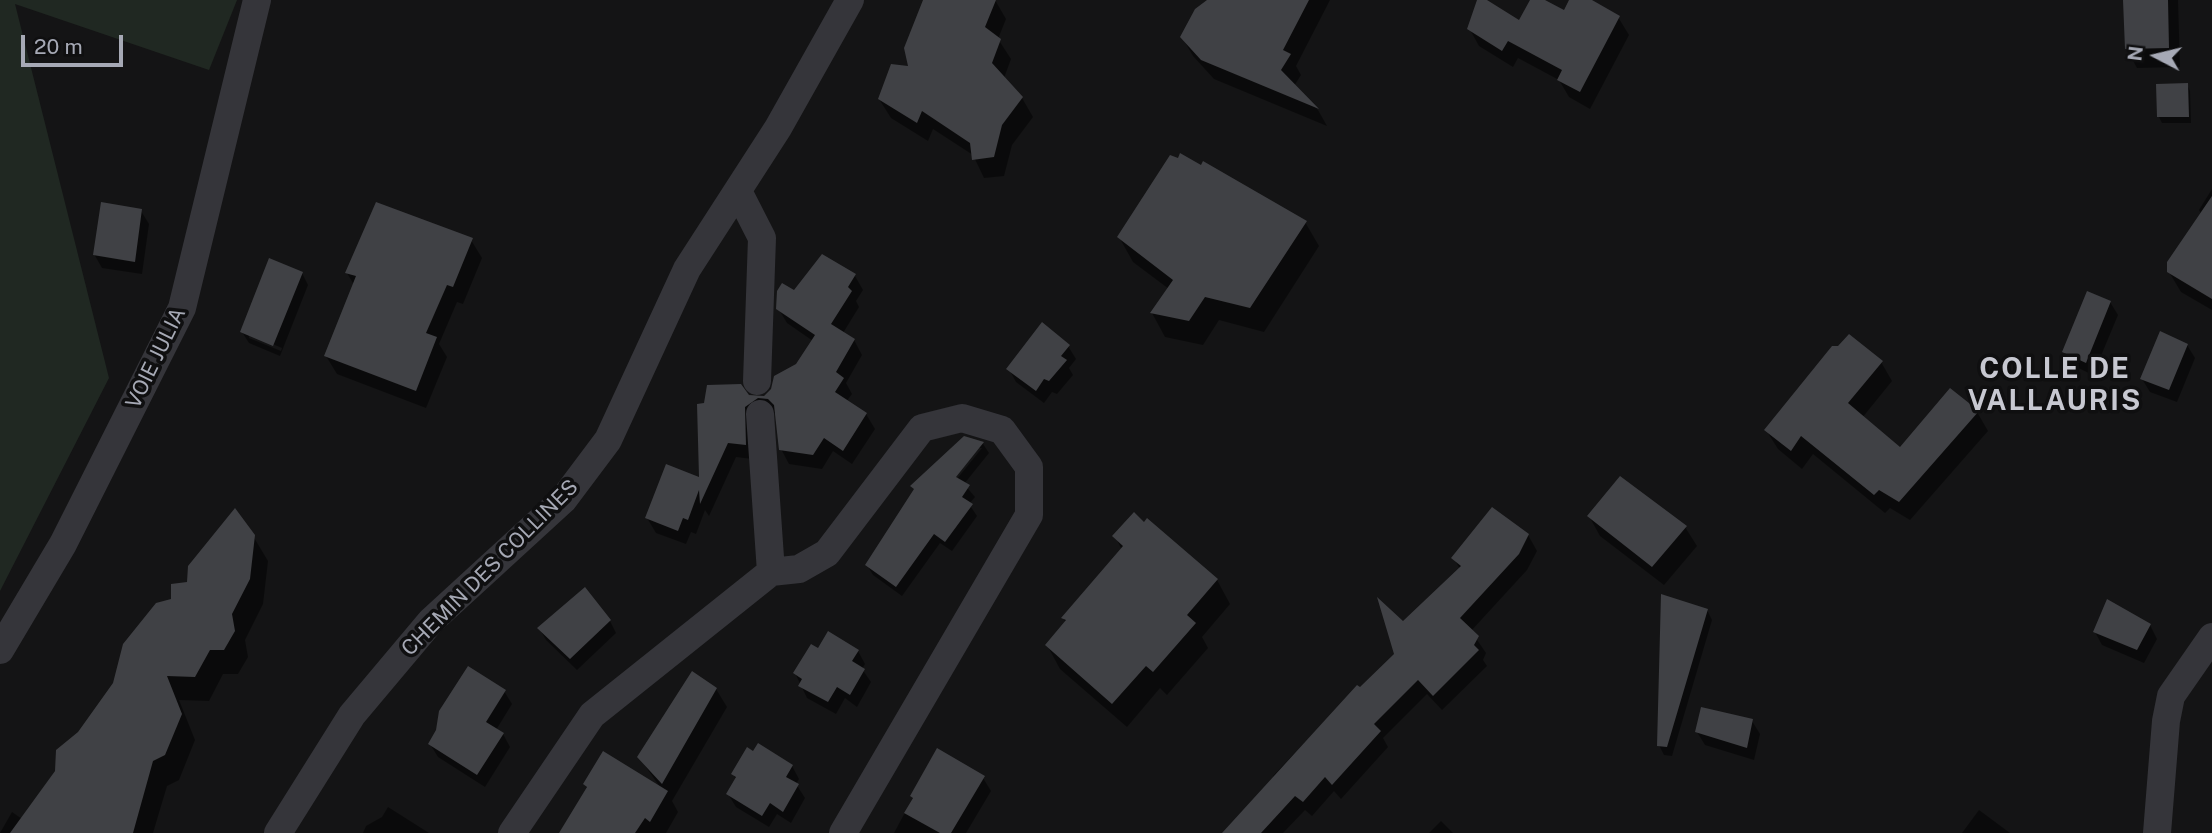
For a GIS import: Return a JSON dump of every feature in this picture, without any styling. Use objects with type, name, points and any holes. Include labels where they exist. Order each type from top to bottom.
[{"type":"street","name":"VOIE JULIA","points":[[0,650],[63,544],[182,308],[257,0]]},
{"type":"street","name":"CHEMIN DES COLLINES","points":[[278,833],[361,704],[431,621],[563,500],[608,440],[687,269],[778,128],[850,0]]},
{"type":"street","points":[[738,191],[762,238],[757,381]]},
{"type":"street","points":[[760,414],[771,572]]},
{"type":"street","points":[[512,833],[592,715],[771,572],[799,569],[827,553],[922,428],[962,418],[1002,430],[1029,467],[1029,515],[843,833]]},
{"type":"street","points":[[2157,833],[2166,721],[2171,696],[2212,637]]},
{"type":"shaded area","points":[[0,0],[237,0],[209,70],[15,4],[109,378],[0,591]]},
{"type":"building","points":[[923,0],[996,0],[985,27],[1001,39],[992,63],[1023,97],[1002,125],[994,157],[972,160],[970,143],[922,111],[917,123],[878,99],[891,64],[908,66],[904,48]]},
{"type":"building","points":[[1207,0],[1309,0],[1283,50],[1291,54],[1281,70],[1319,109],[1201,60],[1180,37],[1195,9]]},
{"type":"building","points":[[1477,0],[1487,0],[1519,20],[1530,0],[1545,0],[1564,10],[1569,0],[1592,0],[1620,16],[1580,92],[1557,80],[1562,70],[1508,41],[1502,51],[1467,29]]},
{"type":"building","points":[[2123,0],[2168,0],[2169,48],[2125,49]]},
{"type":"building","points":[[2188,83],[2189,117],[2157,117],[2156,84]]},
{"type":"building","points":[[1180,153],[1201,165],[1203,161],[1307,221],[1250,308],[1205,297],[1189,321],[1150,313],[1173,280],[1117,237],[1170,155],[1178,158]]},
{"type":"building","points":[[2212,196],[2212,299],[2167,272],[2167,262]]},
{"type":"building","points":[[101,202],[142,209],[135,262],[93,255]]},
{"type":"building","points":[[376,202],[473,238],[453,287],[447,285],[426,333],[437,337],[416,391],[324,356],[356,276],[345,273]]},
{"type":"building","points":[[822,254],[856,274],[848,287],[852,291],[831,324],[855,339],[836,372],[844,378],[835,392],[867,413],[843,451],[824,438],[813,455],[779,450],[774,405],[768,399],[758,398],[745,407],[746,445],[728,443],[700,504],[699,490],[688,520],[683,518],[678,531],[645,518],[666,464],[699,477],[697,404],[704,403],[707,385],[741,384],[749,395],[764,396],[771,389],[774,376],[796,364],[815,335],[776,309],[777,291],[782,283],[794,290]]},
{"type":"building","points":[[269,258],[303,272],[273,346],[240,332]]},
{"type":"building","points":[[2087,291],[2111,301],[2086,363],[2062,352]]},
{"type":"building","points":[[1042,322],[1070,345],[1061,356],[1067,360],[1049,381],[1044,379],[1036,391],[1006,369]]},
{"type":"building","points":[[2160,331],[2188,344],[2169,390],[2140,379]]},
{"type":"building","points":[[1849,334],[1883,361],[1848,403],[1900,447],[1950,388],[1979,411],[1899,502],[1879,490],[1874,495],[1801,436],[1791,451],[1764,430],[1832,346],[1838,346]]},
{"type":"building","points":[[964,436],[984,442],[956,477],[970,485],[962,497],[973,504],[945,542],[934,534],[896,587],[865,565],[914,489],[910,486]]},
{"type":"building","points":[[1620,476],[1687,526],[1652,567],[1587,516]]},
{"type":"building","points":[[1492,507],[1529,534],[1519,554],[1460,618],[1479,636],[1474,645],[1479,650],[1433,696],[1418,680],[1374,724],[1381,731],[1332,785],[1325,777],[1303,802],[1295,796],[1261,833],[1222,833],[1357,685],[1360,687],[1394,654],[1377,597],[1403,621],[1461,566],[1451,558]]},
{"type":"building","points":[[235,508],[255,535],[250,579],[232,614],[235,631],[224,650],[210,650],[195,677],[167,676],[182,714],[165,755],[153,761],[133,833],[10,833],[55,771],[56,750],[78,732],[113,683],[123,644],[156,603],[171,599],[171,584],[187,582],[188,566]]},
{"type":"building","points":[[1134,512],[1144,522],[1147,518],[1218,579],[1187,615],[1196,623],[1153,672],[1146,666],[1112,704],[1045,645],[1066,620],[1061,618],[1123,546],[1112,536]]},
{"type":"building","points":[[585,587],[611,620],[570,659],[537,628]]},
{"type":"building","points":[[1661,594],[1708,609],[1667,747],[1657,746]]},
{"type":"building","points":[[2107,599],[2151,624],[2137,650],[2093,632]]},
{"type":"building","points":[[828,631],[859,650],[852,661],[865,669],[850,695],[837,687],[828,702],[798,686],[802,679],[793,673],[811,644],[818,648]]},
{"type":"building","points":[[468,666],[506,690],[486,722],[504,733],[477,775],[428,744],[436,730],[439,711]]},
{"type":"building","points":[[692,671],[717,688],[662,784],[637,757]]},
{"type":"building","points":[[1701,707],[1753,719],[1747,748],[1695,732]]},
{"type":"building","points":[[758,743],[793,765],[786,777],[799,784],[783,812],[770,803],[762,816],[726,794],[736,777],[731,774],[747,747],[753,751]]},
{"type":"building","points":[[937,748],[985,776],[951,833],[940,833],[904,813],[913,798],[910,796]]},
{"type":"building","points":[[603,751],[668,791],[650,822],[645,818],[635,833],[559,833],[587,787],[583,784]]},
{"type":"district","name":"COLLE DE VALLAURIS","points":[[2055,385]]}]
